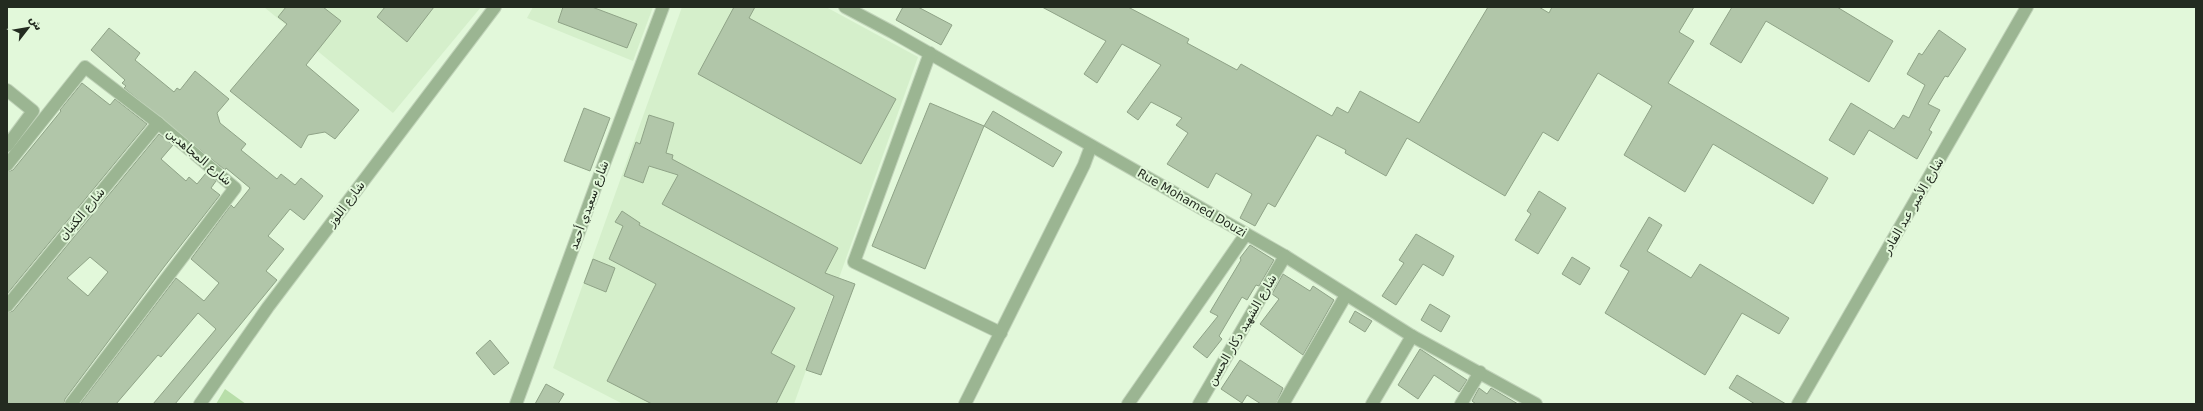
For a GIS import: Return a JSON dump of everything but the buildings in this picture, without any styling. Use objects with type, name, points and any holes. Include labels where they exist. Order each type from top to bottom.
[{"type":"street","name":"شارع اللوز","points":[[200,404],[268,307],[495,7]]},
{"type":"street","name":"شارع سعيدي أحمد","points":[[516,404],[594,188],[663,7]]},
{"type":"street","name":"Rue Mohamed Douzi","points":[[844,7],[930,53],[1285,256],[1412,336],[1536,404]]},
{"type":"street","name":"شارع الأمير عبد القادر","points":[[1798,404],[2027,7]]},
{"type":"street","points":[[930,53],[854,262],[1001,333]]},
{"type":"street","name":"شارع المجاهدين","points":[[7,165],[85,67],[158,123],[235,188],[71,404]]},
{"type":"street","points":[[7,90],[32,111],[7,146]]},
{"type":"street","name":"شارع الكثبان","points":[[7,306],[158,123]]},
{"type":"street","points":[[965,404],[1084,165],[1091,146]]},
{"type":"street","points":[[1128,404],[1246,234]]},
{"type":"street","name":"شارع الشهيد دكار الحسن","points":[[1199,404],[1285,256]]},
{"type":"street","points":[[1283,404],[1346,295]]},
{"type":"street","points":[[1372,404],[1412,336]]},
{"type":"street","points":[[1461,404],[1480,372]]},
{"type":"shaded area","points":[[264,7],[481,7],[393,113]]},
{"type":"shaded area","points":[[533,7],[653,7],[633,61],[527,18]]},
{"type":"shaded area","points":[[682,7],[826,7],[918,57],[794,404],[623,404],[553,368]]},
{"type":"shaded area","points":[[225,389],[246,404],[216,404]]}]
